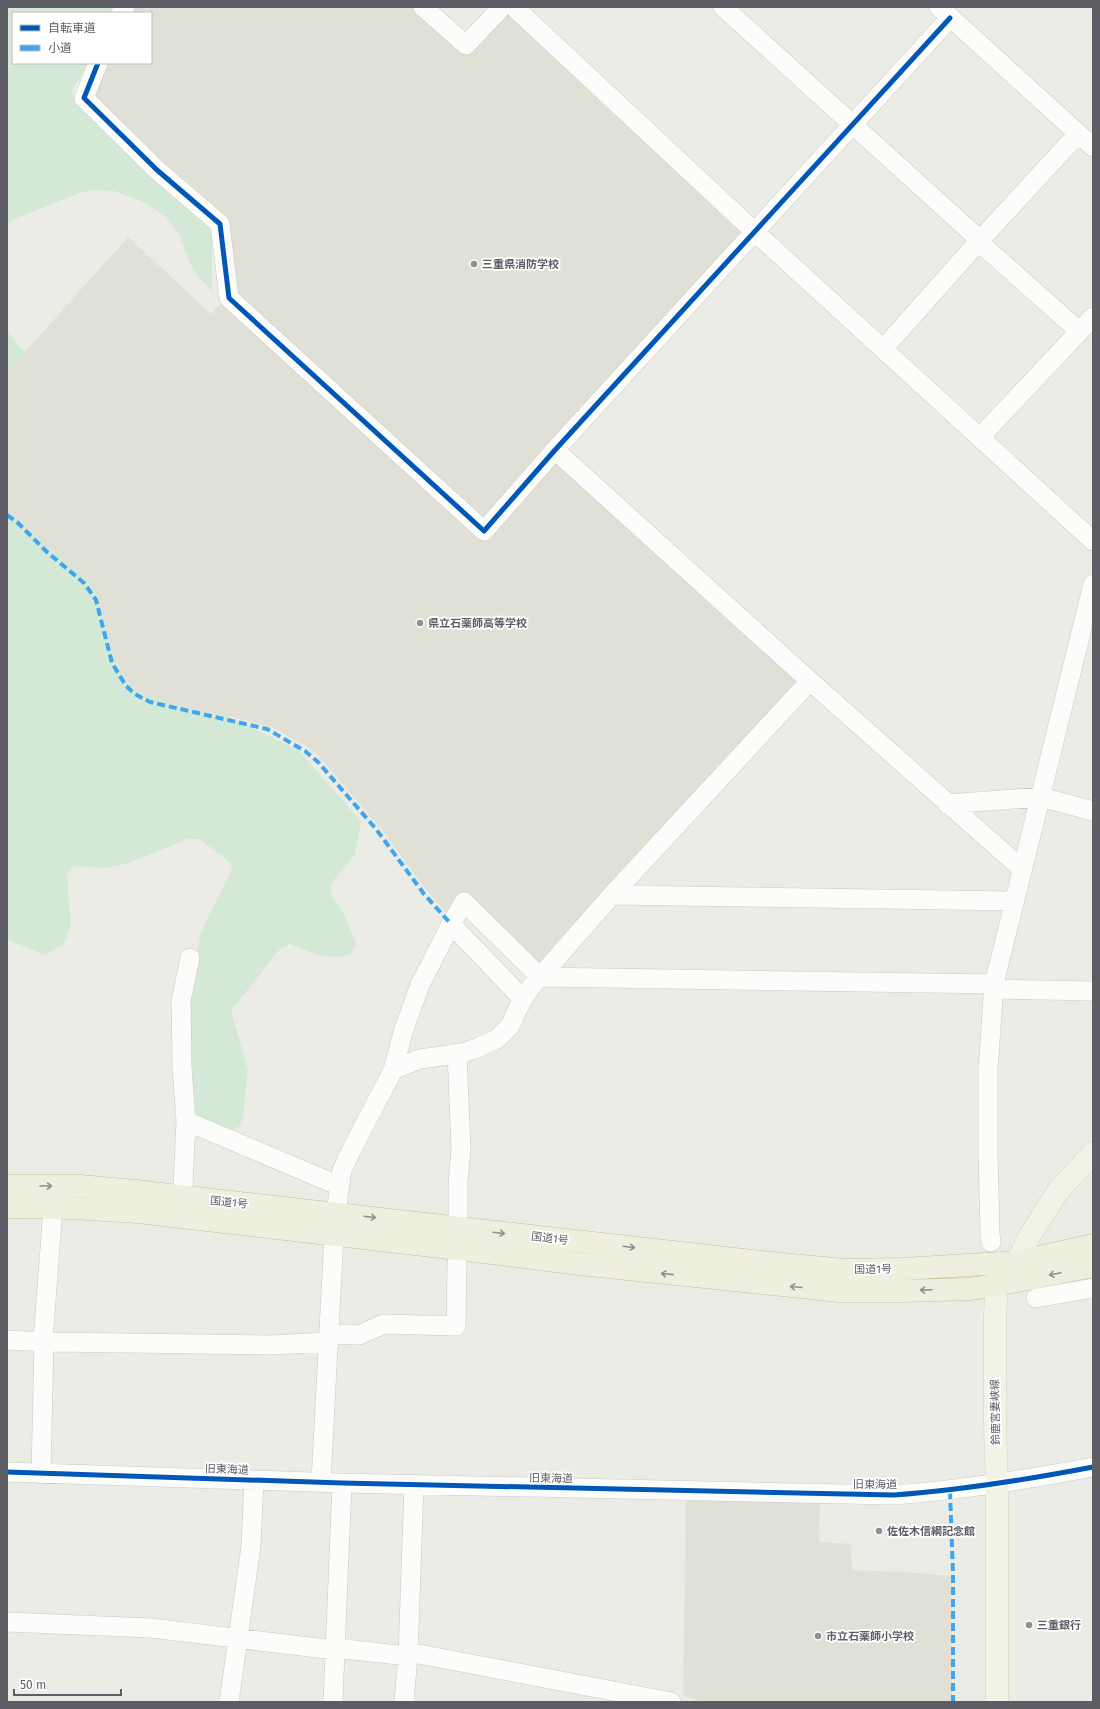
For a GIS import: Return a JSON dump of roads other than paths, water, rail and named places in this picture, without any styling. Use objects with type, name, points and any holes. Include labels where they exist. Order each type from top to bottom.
[{"type":"highway","name":"国道1号","points":[[7,1186],[80,1186],[337,1210],[761,1262],[844,1270],[902,1269],[1017,1262],[1093,1245]]},
{"type":"highway","name":"国道1号","points":[[7,1207],[73,1208],[138,1212],[580,1264],[839,1291],[903,1291],[970,1288],[997,1285],[1093,1266]]},
{"type":"main road","points":[[997,1285],[1017,1262],[1029,1237],[1058,1191],[1093,1153]]},
{"type":"main road","name":"鈴鹿宮妻峡線","points":[[997,1285],[995,1314],[997,1702]]},
{"type":"street","points":[[423,7],[466,45],[502,7]]},
{"type":"street","points":[[514,7],[755,232],[1093,540]]},
{"type":"street","points":[[723,7],[1079,331]]},
{"type":"street","points":[[98,64],[84,98],[157,170],[220,224],[229,298],[484,531],[555,450],[853,125],[944,13],[1093,147]]},
{"type":"street","points":[[883,349],[1078,134]]},
{"type":"street","points":[[980,437],[1093,317]]},
{"type":"street","points":[[555,450],[947,804],[1022,869]]},
{"type":"street","points":[[991,1242],[988,1146],[988,1070],[993,987],[1093,584]]},
{"type":"street","points":[[393,1070],[420,1060],[477,1048],[497,1039],[510,1026],[523,999],[531,987],[612,895],[810,681]]},
{"type":"street","points":[[947,804],[1041,798],[1093,812]]},
{"type":"street","points":[[612,895],[1014,901]]},
{"type":"street","points":[[106,1188],[142,1182],[318,1201],[337,1210],[342,1170],[393,1070],[404,1030],[420,985],[464,902],[540,977],[993,987],[1093,991]]},
{"type":"street","points":[[451,924],[523,999]]},
{"type":"street","points":[[183,1186],[186,1121],[182,1067],[181,1001],[190,958]]},
{"type":"street","points":[[457,1053],[461,1149],[458,1183],[458,1219]]},
{"type":"street","points":[[186,1121],[330,1182],[340,1181]]},
{"type":"street","points":[[41,1474],[44,1341],[52,1221]]},
{"type":"street","points":[[321,1482],[334,1236]]},
{"type":"street","points":[[7,1340],[271,1345],[359,1335],[384,1324],[456,1326],[457,1263]]},
{"type":"street","points":[[1036,1298],[1093,1288]]},
{"type":"street","name":"旧東海道","points":[[7,1472],[414,1485],[894,1495],[950,1491],[997,1485],[1093,1467]]},
{"type":"street","points":[[229,1702],[251,1546],[254,1480]]},
{"type":"street","points":[[333,1702],[342,1483]]},
{"type":"street","points":[[404,1702],[408,1654],[414,1485]]},
{"type":"street","points":[[7,1622],[151,1628],[335,1649],[408,1654],[671,1702]]},
{"type":"place","name":"三重県消防学校","points":[[474,264]]},
{"type":"place","name":"県立石薬師高等学校","points":[[420,623]]},
{"type":"place","name":"佐佐木信綱記念館","points":[[879,1531]]},
{"type":"place","name":"三重銀行","points":[[1029,1625]]},
{"type":"place","name":"市立石薬師小学校","points":[[818,1636]]}]
